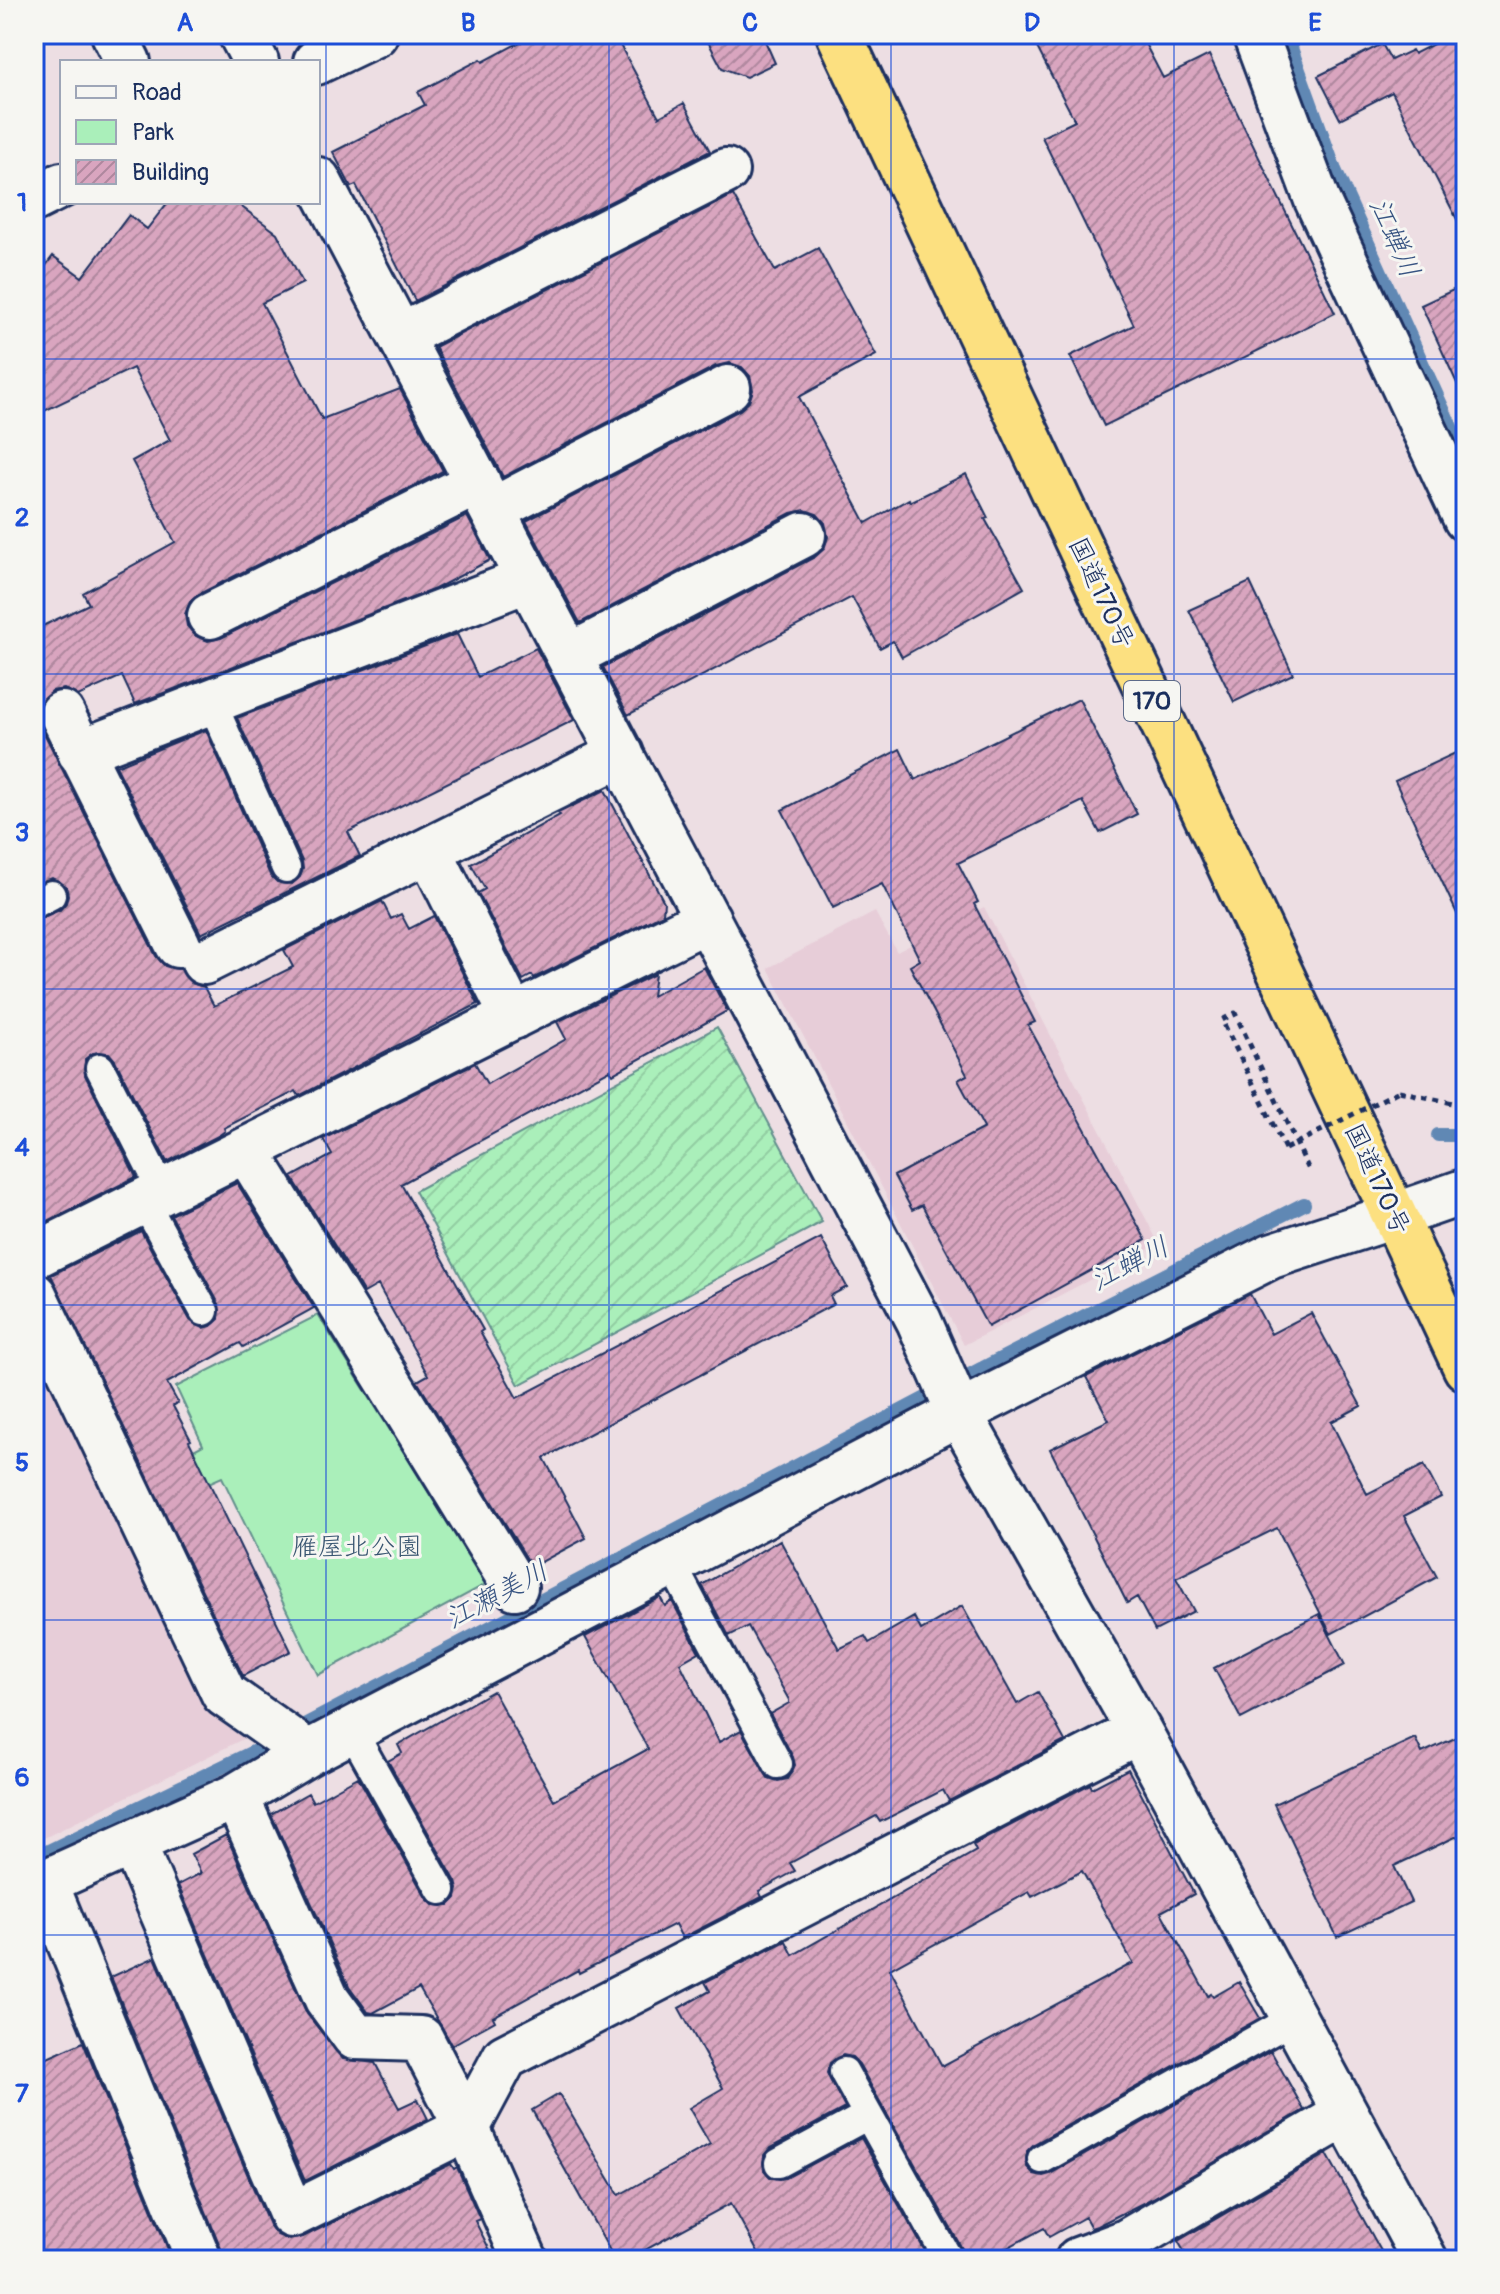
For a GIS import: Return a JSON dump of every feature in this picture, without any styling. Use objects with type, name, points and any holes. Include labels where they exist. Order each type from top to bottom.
[{"type":"highway","name":"国道170号","points":[[839,34],[1466,1368]]},
{"type":"street","points":[[114,34],[127,60]]},
{"type":"street","points":[[241,34],[255,60]]},
{"type":"street","points":[[320,60],[375,34]]},
{"type":"street","points":[[1255,34],[1317,200],[1466,519]]},
{"type":"street","points":[[401,336],[726,171]]},
{"type":"street","points":[[320,184],[919,1321],[959,1413],[1139,1731],[1425,2260]]},
{"type":"street","points":[[34,199],[60,186]]},
{"type":"street","points":[[210,616],[728,388]]},
{"type":"street","points":[[570,656],[803,535]]},
{"type":"street","points":[[529,579],[211,701],[71,733],[191,953],[429,850],[621,754]]},
{"type":"street","points":[[429,850],[513,1017]]},
{"type":"street","points":[[34,1256],[708,919]]},
{"type":"street","points":[[246,1150],[515,1587]]},
{"type":"street","points":[[199,2260],[39,1885],[236,1796],[308,1753],[671,1563],[1271,1256],[1466,1191]]},
{"type":"street","points":[[34,1295],[224,1694],[308,1753]]},
{"type":"street","points":[[133,1843],[292,2215],[467,2128],[505,2057],[1139,1731]]},
{"type":"street","points":[[236,1796],[327,1999],[355,2037],[421,2039],[467,2128],[525,2260]]},
{"type":"street","points":[[1078,2260],[1131,2251],[1346,2114]]},
{"type":"lane","points":[[211,701],[286,868]]},
{"type":"lane","points":[[100,1068],[204,1311]]},
{"type":"lane","points":[[671,1563],[778,1764]]},
{"type":"lane","points":[[352,1731],[441,1890]]},
{"type":"lane","points":[[1042,2159],[1295,2018]]},
{"type":"lane","points":[[844,2072],[949,2260]]},
{"type":"lane","points":[[779,2163],[868,2115]]},
{"type":"path","points":[[1310,1172],[1296,1143],[1289,1129],[1235,1013],[1222,1020],[1285,1149],[1298,1142],[1336,1123],[1348,1116],[1399,1091],[1457,1104],[1466,1100]]},
{"type":"shaded area","points":[[984,907],[1159,1244],[964,1345],[768,968],[875,912],[897,952]]},
{"type":"shaded area","points":[[34,1343],[204,1705],[249,1736],[34,1843]]},
{"type":"green space","points":[[717,1027],[822,1222],[519,1385],[415,1191]]},
{"type":"green space","name":"雁屋北公園","points":[[318,1315],[486,1584],[318,1675],[222,1477],[161,1504],[146,1476],[203,1445],[176,1387]]},
{"type":"building","points":[[535,34],[614,34],[659,117],[684,103],[710,151],[415,301],[356,185],[351,187],[333,152],[425,105],[418,92]]},
{"type":"building","points":[[704,34],[762,34],[775,63],[746,77],[722,68]]},
{"type":"building","points":[[1030,34],[1140,34],[1163,78],[1209,55],[1335,313],[1104,426],[1070,356],[1134,325],[1042,137],[1075,121]]},
{"type":"building","points":[[1453,34],[1466,34],[1466,237],[1392,92],[1340,119],[1318,76],[1382,44],[1391,60],[1412,50],[1414,54]]},
{"type":"building","points":[[733,195],[775,271],[818,248],[876,355],[799,397],[866,523],[909,499],[910,502],[966,474],[988,518],[985,519],[1024,588],[902,657],[893,641],[880,648],[852,597],[628,715],[603,667],[815,557],[824,549],[828,537],[825,523],[817,514],[805,510],[791,513],[580,623],[526,521],[740,410],[749,402],[753,390],[750,376],[742,367],[730,363],[716,366],[503,477],[435,347]]},
{"type":"building","points":[[166,204],[238,204],[277,233],[303,283],[262,303],[322,419],[400,389],[443,471],[199,594],[190,602],[185,614],[187,626],[196,636],[208,641],[221,638],[467,516],[490,560],[435,589],[135,704],[122,676],[78,696],[64,689],[52,691],[41,701],[37,713],[40,725],[156,956],[165,966],[181,969],[191,983],[204,987],[214,1006],[293,967],[284,950],[382,901],[391,919],[401,914],[409,929],[434,916],[478,1004],[299,1096],[296,1091],[167,1162],[115,1060],[109,1053],[93,1053],[85,1059],[85,1075],[136,1177],[34,1228],[34,921],[60,910],[68,895],[66,886],[52,878],[34,885],[34,630],[89,604],[83,593],[175,542],[132,461],[170,440],[133,368],[34,416],[34,281],[53,256],[82,277],[129,215],[147,229]]},
{"type":"building","points":[[1466,284],[1466,403],[1421,305]]},
{"type":"building","points":[[1250,582],[1293,674],[1234,702],[1189,610]]},
{"type":"building","points":[[457,634],[478,677],[536,648],[574,720],[348,832],[360,856],[201,934],[116,766],[206,730],[270,875],[277,882],[292,884],[300,877],[302,861],[237,718]]},
{"type":"building","points":[[1079,699],[1137,814],[1100,833],[1083,801],[958,863],[978,902],[974,904],[1035,1022],[1028,1025],[1146,1240],[988,1327],[922,1205],[912,1210],[894,1176],[984,1128],[958,1080],[967,1075],[910,966],[920,960],[882,884],[833,908],[782,810],[900,749],[915,780]]},
{"type":"building","points":[[1466,748],[1466,933],[1395,781]]},
{"type":"building","points":[[605,790],[664,902],[663,914],[534,978],[532,975],[523,980],[478,893],[485,889],[471,864],[560,815],[558,813]]},
{"type":"building","points":[[704,967],[727,1011],[613,1074],[610,1070],[401,1184],[483,1330],[480,1332],[517,1398],[821,1238],[847,1287],[830,1296],[834,1304],[544,1458],[586,1538],[532,1567],[417,1381],[428,1375],[378,1285],[364,1293],[292,1177],[332,1155],[323,1139],[475,1063],[487,1084],[566,1039],[557,1022],[655,974],[652,996]]},
{"type":"building","points":[[237,1183],[314,1308],[243,1347],[240,1343],[167,1383],[178,1403],[173,1406],[189,1441],[291,1651],[243,1676],[51,1275],[141,1231],[190,1320],[203,1328],[211,1326],[219,1319],[219,1304],[171,1215]]},
{"type":"building","points":[[1250,1294],[1271,1334],[1311,1313],[1361,1406],[1331,1422],[1367,1494],[1424,1465],[1441,1497],[1404,1516],[1437,1577],[1331,1634],[1277,1528],[1176,1578],[1194,1611],[1155,1631],[1137,1597],[1127,1603],[1050,1449],[1109,1420],[1086,1377]]},
{"type":"building","points":[[780,1540],[839,1649],[865,1636],[869,1643],[914,1617],[921,1630],[962,1606],[1017,1704],[1038,1692],[1065,1741],[949,1801],[943,1790],[880,1822],[876,1816],[790,1863],[795,1871],[759,1891],[762,1897],[682,1938],[675,1924],[579,1973],[578,1970],[493,2017],[495,2021],[452,2045],[419,1988],[373,2013],[368,2012],[349,1986],[271,1814],[308,1793],[313,1802],[358,1777],[426,1898],[433,1905],[449,1905],[456,1898],[456,1882],[388,1761],[402,1753],[398,1745],[493,1691],[554,1800],[648,1749],[585,1637],[660,1597],[665,1606],[672,1601],[699,1652],[680,1663],[719,1742],[741,1730],[768,1778],[778,1781],[787,1779],[795,1765],[793,1757],[770,1714],[789,1703],[789,1700],[748,1626],[729,1636],[702,1585]]},
{"type":"building","points":[[1319,1614],[1345,1665],[1241,1719],[1214,1668]]},
{"type":"building","points":[[1466,1733],[1466,1832],[1394,1866],[1411,1902],[1337,1937],[1274,1804],[1415,1738],[1422,1753]]},
{"type":"building","points":[[1128,1769],[1194,1894],[1161,1912],[1208,1996],[1211,1994],[1213,1997],[1239,1982],[1260,2018],[1034,2144],[1027,2151],[1027,2167],[1034,2174],[1050,2174],[1271,2051],[1304,2110],[1153,2198],[1097,2226],[1091,2228],[1085,2217],[1049,2237],[1044,2228],[985,2260],[966,2260],[859,2064],[852,2057],[843,2055],[830,2063],[827,2073],[845,2108],[770,2148],[764,2155],[764,2170],[771,2178],[786,2178],[861,2138],[930,2260],[762,2260],[731,2203],[627,2260],[615,2260],[532,2110],[559,2094],[619,2195],[710,2144],[689,2108],[723,2088],[679,2008],[710,1991],[705,1982],[786,1941],[793,1955],[976,1851],[973,1845],[1090,1784],[1092,1788]],"holes":[[[1082,1871],[1133,1963],[942,2066],[890,1969],[1029,1892],[1032,1897]]]},
{"type":"building","points":[[226,1835],[307,2014],[343,2059],[375,2063],[399,2108],[418,2099],[428,2119],[305,2181],[178,1885],[201,1873],[191,1854]]},
{"type":"building","points":[[155,1957],[269,2225],[277,2235],[289,2240],[303,2237],[451,2164],[454,2169],[457,2167],[480,2219],[475,2221],[495,2260],[223,2260],[111,1977]]},
{"type":"building","points":[[83,2042],[172,2259],[34,2260],[34,2064]]},
{"type":"building","points":[[1327,2154],[1386,2260],[1189,2260],[1178,2241]]},
{"type":"waterway","name":"江蝉川","points":[[1286,34],[1335,170],[1466,460]]},
{"type":"waterway","name":"江蝉川","points":[[1438,1135],[1466,1135]]},
{"type":"waterway","name":"江瀬美川","points":[[34,1858],[255,1751],[979,1370],[1304,1204]]}]
